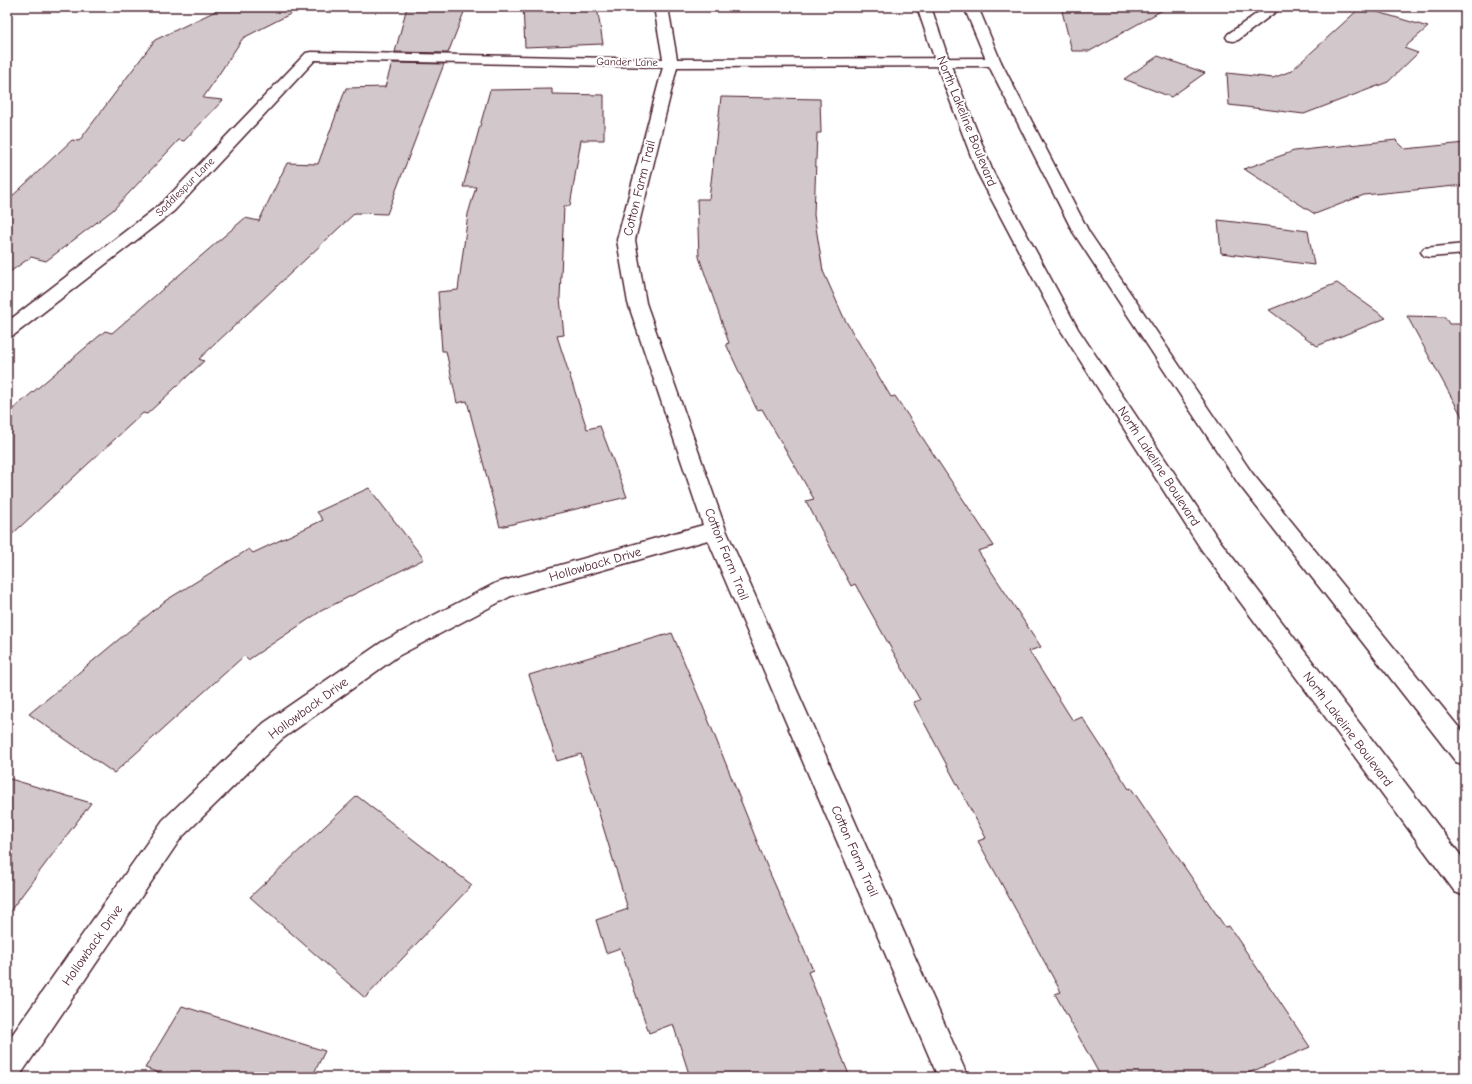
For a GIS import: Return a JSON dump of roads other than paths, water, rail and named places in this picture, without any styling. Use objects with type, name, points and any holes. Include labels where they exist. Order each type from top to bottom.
[{"type":"street","name":"Cotton Farm Trail","points":[[661,7],[671,63],[626,240],[637,303],[715,530],[953,1077]]},
{"type":"street","name":"North Lakeline Boulevard","points":[[924,7],[943,63],[985,172],[1069,329],[1209,543],[1465,884]]},
{"type":"street","points":[[971,7],[994,62],[1081,232],[1245,478],[1465,754]]},
{"type":"street","points":[[1233,37],[1276,7]]},
{"type":"street","name":"Gander Lane","points":[[311,56],[671,63],[994,62]]},
{"type":"street","name":"Saddlespur Lane","points":[[7,331],[168,207],[311,56]]},
{"type":"street","points":[[1430,252],[1465,249]]},
{"type":"street","name":"Hollowback Drive","points":[[7,1068],[172,829],[273,731],[390,649],[504,589],[715,530]]}]
